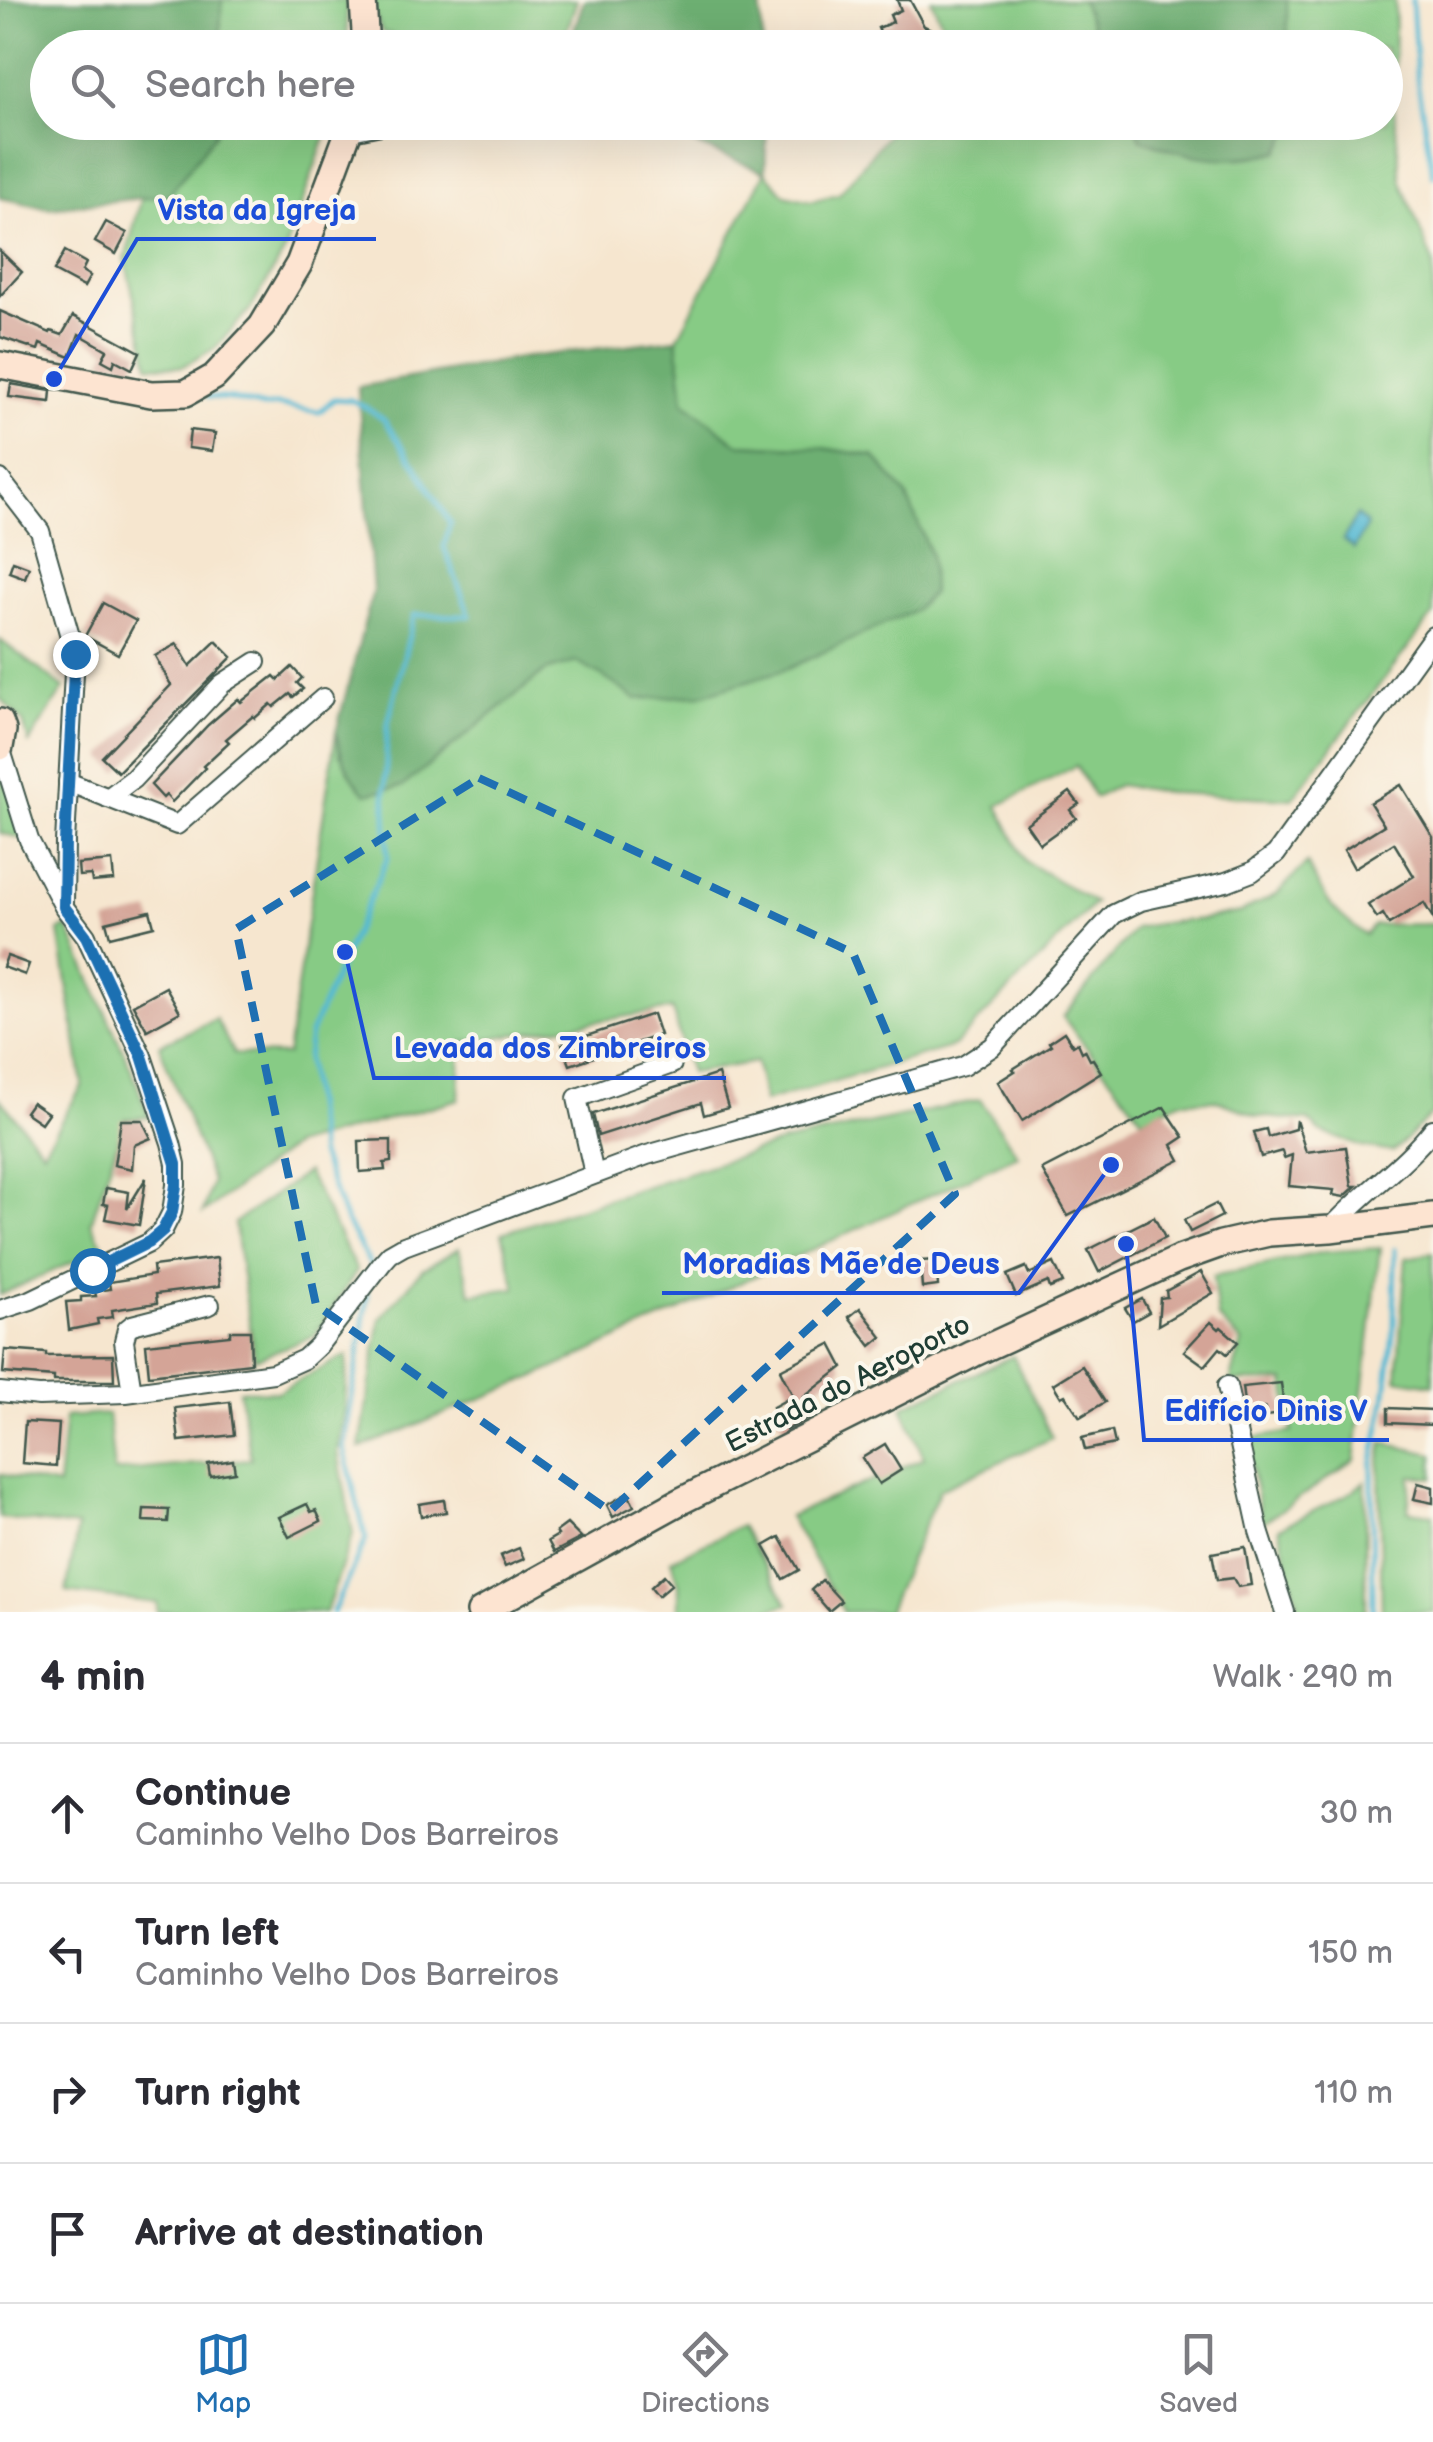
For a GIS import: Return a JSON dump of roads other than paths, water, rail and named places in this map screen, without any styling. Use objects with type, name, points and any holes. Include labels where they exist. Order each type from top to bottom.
[{"type":"main road","points":[[363,0],[365,30]]},
{"type":"main road","points":[[0,365],[151,394],[186,393],[214,378],[262,326],[299,264],[345,140]]},
{"type":"main road","points":[[0,722],[4,730],[0,747]]},
{"type":"main road","name":"Estrada do Aeroporto","points":[[480,1612],[679,1502],[974,1354],[1178,1259],[1269,1233],[1433,1216]]},
{"type":"street","points":[[0,478],[40,530],[75,654],[64,907]]},
{"type":"street","points":[[0,1392],[39,1396],[132,1392],[272,1373],[304,1359],[318,1346],[390,1254],[404,1246],[648,1155],[963,1066],[992,1047],[1114,914],[1140,901],[1226,882],[1252,872],[1276,854],[1433,636]]},
{"type":"street","points":[[108,798],[133,778],[222,684],[256,662]]},
{"type":"street","points":[[68,782],[177,824],[324,698]]},
{"type":"street","points":[[0,747],[30,840],[64,907],[86,936],[142,1056],[176,1164],[172,1212],[163,1230],[149,1242],[31,1300],[0,1310]]},
{"type":"street","points":[[594,1174],[577,1098],[672,1064]]},
{"type":"street","points":[[1330,1229],[1348,1208],[1411,1156],[1433,1129]]},
{"type":"street","points":[[132,1392],[124,1341],[127,1329],[210,1305]]},
{"type":"street","points":[[1228,1386],[1259,1530],[1285,1612]]},
{"type":"water","points":[[1357,515],[1367,525],[1354,549],[1343,540]]},
{"type":"waterway","points":[[1412,0],[1417,79],[1433,175]]},
{"type":"waterway","points":[[208,397],[319,412],[334,399],[351,400],[384,420],[450,523],[444,547],[470,616],[414,615],[387,728],[388,857],[310,1034],[307,1059],[320,1155],[345,1219],[372,1268]]},
{"type":"waterway","points":[[1373,1612],[1372,1466],[1394,1326],[1395,1249]]},
{"type":"waterway","points":[[333,1612],[366,1539],[344,1448],[368,1294]]},
{"type":"place","name":"Vista da Igreja","points":[[54,379]]},
{"type":"place","name":"Levada dos Zimbreiros","points":[[345,952]]},
{"type":"place","name":"Moradias Mãe de Deus","points":[[1111,1165]]},
{"type":"place","name":"Edifício Dinis V","points":[[1126,1244]]}]
